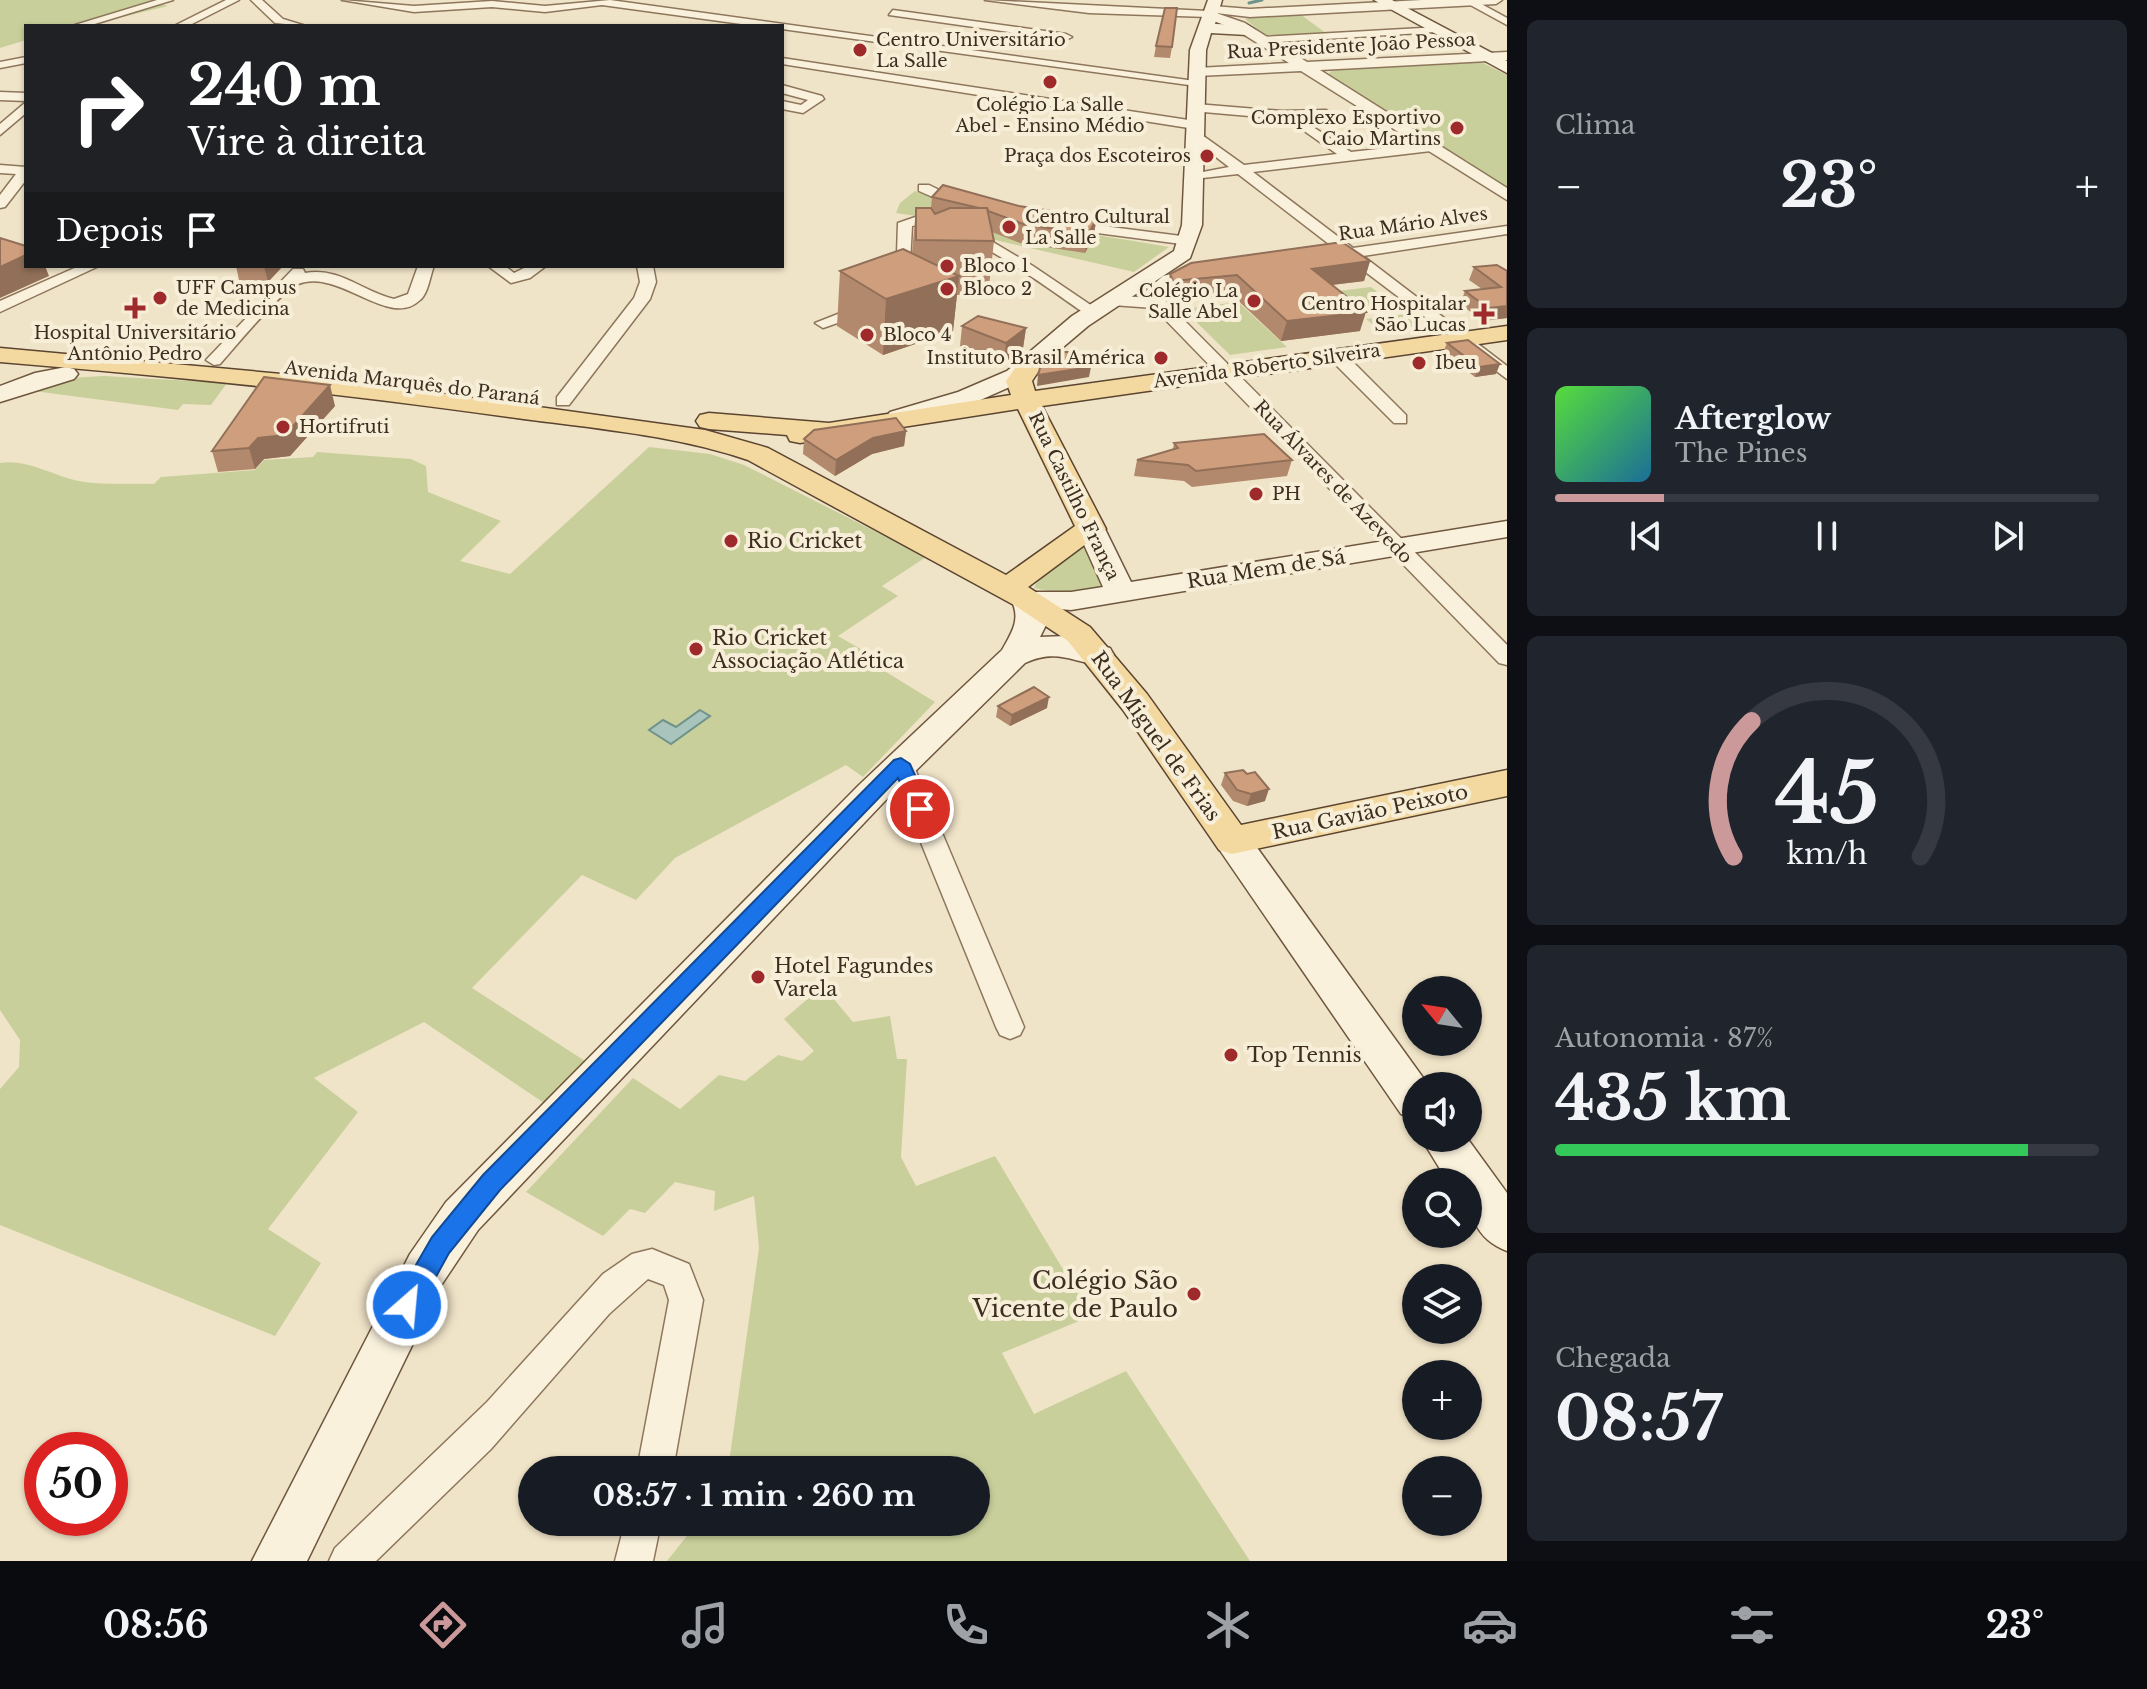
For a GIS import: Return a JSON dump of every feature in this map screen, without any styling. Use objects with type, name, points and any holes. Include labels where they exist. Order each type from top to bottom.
[{"type":"main road","points":[[1385,3],[1507,68]]},
{"type":"main road","points":[[899,417],[967,397],[1027,369],[1103,306],[1187,250],[1194,175],[1197,77],[1209,13]]},
{"type":"main road","points":[[1209,13],[1225,27],[1244,28]]},
{"type":"main road","points":[[1176,260],[1210,270]]},
{"type":"main road","name":"Avenida Roberto Silveira","points":[[822,429],[1224,370],[1507,333]]},
{"type":"main road","name":"Avenida Marquês do Paraná","points":[[0,344],[214,360],[746,426],[822,429]]},
{"type":"main road","name":"Avenida Marquês do Paraná","points":[[0,355],[235,376],[503,408],[721,441],[758,454]]},
{"type":"main road","points":[[1027,369],[1019,381],[1027,400]]},
{"type":"main road","points":[[0,395],[44,378],[66,374],[105,371],[235,376]]},
{"type":"main road","name":"Rua Castilho França","points":[[1027,400],[1121,593]]},
{"type":"main road","points":[[721,441],[751,442],[822,429]]},
{"type":"main road","name":"Rua Miguel de Frias","points":[[758,454],[1017,594],[1079,634],[1099,655],[1402,1081]]},
{"type":"main road","points":[[279,1561],[426,1269],[462,1216],[901,764],[1014,656],[1031,625],[1031,608],[1017,594],[1021,576],[1091,529]]},
{"type":"main road","name":"Rua Mem de Sá","points":[[1017,594],[1058,602],[1507,529]]},
{"type":"main road","points":[[1014,656],[1050,643],[1070,645],[1099,655]]},
{"type":"main road","name":"Rua Gavião Peixoto","points":[[1232,840],[1507,783]]},
{"type":"main road","points":[[1452,1152],[1507,1230]]},
{"type":"street","points":[[84,24],[168,0]]},
{"type":"street","points":[[183,24],[234,0]]},
{"type":"street","points":[[256,0],[279,21],[292,24]]},
{"type":"street","points":[[347,0],[427,9],[492,4],[560,7],[581,2],[602,2],[777,24]]},
{"type":"street","points":[[650,8],[663,0]]},
{"type":"street","points":[[990,0],[1080,19]]},
{"type":"street","points":[[893,13],[1080,19],[1496,0]]},
{"type":"street","points":[[1468,1],[1507,22]]},
{"type":"street","points":[[549,21],[547,16],[560,7]]},
{"type":"street","points":[[1250,13],[1241,17],[1244,28],[1507,195]]},
{"type":"street","points":[[1058,48],[1080,19]]},
{"type":"street","points":[[784,25],[1197,77]]},
{"type":"street","points":[[1261,40],[1436,29]]},
{"type":"street","name":"Rua Presidente João Pessoa","points":[[1197,77],[1301,67],[1507,56]]},
{"type":"street","points":[[0,65],[22,61]]},
{"type":"street","points":[[784,61],[1196,122],[1326,114]]},
{"type":"street","points":[[784,90],[818,99],[803,109],[784,105]]},
{"type":"street","points":[[0,96],[24,97]]},
{"type":"street","points":[[0,131],[24,108]]},
{"type":"street","points":[[1196,122],[1242,170],[1507,374]]},
{"type":"street","points":[[1304,125],[1349,157]]},
{"type":"street","points":[[1194,175],[1431,147]]},
{"type":"street","points":[[0,169],[24,171]]},
{"type":"street","points":[[0,218],[10,210],[0,206],[24,174]]},
{"type":"street","points":[[924,188],[964,206],[986,210]]},
{"type":"street","points":[[823,323],[887,300],[900,291],[905,223],[910,219],[932,228],[967,231],[1103,306],[1159,304],[1154,291],[1157,285],[1175,277],[1210,270]]},
{"type":"street","points":[[1042,222],[1189,241]]},
{"type":"street","name":"Rua Mário Alves","points":[[1319,258],[1507,230]]},
{"type":"street","points":[[0,307],[87,268]]},
{"type":"street","points":[[214,360],[301,268]]},
{"type":"street","points":[[308,268],[389,303],[403,303],[415,297],[425,268]]},
{"type":"street","points":[[498,268],[511,278],[525,275],[535,268]]},
{"type":"street","points":[[563,401],[642,299],[648,282],[645,268]]},
{"type":"street","points":[[288,282],[326,276]]},
{"type":"street","name":"Rua Álvares de Azevedo","points":[[1159,304],[1507,658]]},
{"type":"street","points":[[1337,356],[1400,419]]},
{"type":"street","points":[[901,764],[1010,1027]]},
{"type":"street","points":[[348,1561],[520,1393],[611,1290],[629,1273],[645,1264],[657,1265],[677,1275],[686,1300],[658,1456]]},
{"type":"street","points":[[634,1561],[640,1536]]},
{"type":"green space","points":[[0,0],[160,0],[158,3],[168,6],[93,24],[24,24],[24,41],[0,48]]},
{"type":"green space","points":[[1296,11],[1327,34],[1267,37],[1245,19],[1257,14]]},
{"type":"green space","name":"Complexo Esportivo Caio Martins","points":[[1479,61],[1507,75],[1507,191],[1466,160],[1458,159],[1326,76],[1334,69]]},
{"type":"green space","name":"Centro Cultural La Salle","points":[[915,191],[1008,219],[1169,247],[1134,272],[995,240],[943,220],[896,213],[900,203]]},
{"type":"green space","points":[[1371,287],[1398,308],[1356,313],[1330,292]]},
{"type":"green space","points":[[1238,302],[1287,347],[1230,355],[1183,309]]},
{"type":"green space","points":[[1407,314],[1425,328],[1383,333],[1366,319]]},
{"type":"green space","points":[[104,376],[227,383],[211,405],[183,404],[178,410],[26,390],[69,378]]},
{"type":"green space","points":[[649,447],[710,454],[744,465],[926,557],[882,586],[898,596],[838,636],[883,662],[878,667],[935,702],[863,777],[846,765],[675,858],[636,900],[582,875],[472,988],[585,1061],[547,1105],[424,1022],[314,1078],[358,1112],[268,1229],[321,1263],[275,1336],[0,1225],[0,1089],[19,1067],[20,1040],[0,1010],[0,463],[21,463],[85,482],[154,484],[161,477],[255,470],[264,460],[313,457],[317,452],[411,459],[426,466],[428,492],[501,521],[460,561],[510,574]]},
{"type":"green space","points":[[1085,546],[1105,588],[1064,594],[1034,588],[1040,575]]},
{"type":"green space","points":[[823,986],[853,1022],[890,1016],[897,1059],[907,1059],[901,1157],[916,1186],[995,1156],[1091,1316],[1002,1353],[1034,1414],[1126,1371],[1250,1561],[667,1561],[687,1536],[990,1536],[990,1456],[730,1456],[759,1248],[754,1196],[714,1211],[715,1191],[675,1182],[645,1213],[630,1209],[603,1236],[526,1192],[633,1078],[680,1109],[719,1075],[745,1081],[778,1055],[802,1061],[814,1051],[784,1019]]},
{"type":"water","points":[[700,710],[710,716],[671,744],[649,730],[663,720],[676,727]]},
{"type":"building","points":[[1165,8],[1177,8],[1172,47],[1156,46]]},
{"type":"building","points":[[943,185],[1019,206],[1097,218],[1088,234],[1023,224],[987,208],[932,197]]},
{"type":"building","points":[[916,208],[931,208],[935,214],[950,208],[987,208],[994,241],[916,240]]},
{"type":"building","points":[[0,238],[24,245],[24,256],[0,267]]},
{"type":"building","points":[[1342,242],[1370,261],[1312,269],[1366,312],[1287,321],[1237,275],[1173,281],[1170,274],[1191,263]]},
{"type":"building","points":[[903,249],[959,276],[886,299],[840,271]]},
{"type":"building","points":[[1497,265],[1507,271],[1507,306],[1488,308],[1465,291],[1501,287],[1474,267]]},
{"type":"building","points":[[978,316],[1026,328],[1006,343],[962,326]]},
{"type":"building","points":[[1468,340],[1500,364],[1479,367],[1447,343]]},
{"type":"building","points":[[1054,352],[1074,352],[1091,367],[1038,375],[1041,365]]},
{"type":"building","points":[[264,377],[330,385],[285,435],[258,438],[249,448],[212,451]]},
{"type":"building","points":[[896,418],[906,431],[873,438],[836,460],[804,439],[814,430]]},
{"type":"building","points":[[1264,434],[1292,460],[1196,471],[1188,465],[1137,460],[1178,448],[1174,443]]},
{"type":"building","points":[[1034,687],[1049,697],[1012,715],[998,706]]},
{"type":"building","points":[[1243,770],[1247,774],[1255,772],[1269,789],[1251,794],[1237,790],[1225,773]]},
{"type":"waterway","points":[[1249,3],[1262,0]]},
{"type":"place","name":"Centro Universitário La Salle","points":[[860,50]]},
{"type":"place","name":"Colégio La Salle Abel - Ensino Médio","points":[[1050,82]]},
{"type":"place","name":"Complexo Esportivo Caio Martins","points":[[1457,128]]},
{"type":"place","name":"Praça dos Escoteiros","points":[[1207,156]]},
{"type":"place","name":"Centro Cultural La Salle","points":[[1009,227]]},
{"type":"place","name":"Bloco 1","points":[[947,266]]},
{"type":"place","name":"Bloco 2","points":[[947,289]]},
{"type":"place","name":"UFF Campus de Medicina","points":[[160,298]]},
{"type":"place","name":"Colégio La Salle Abel","points":[[1254,301]]},
{"type":"place","name":"Hospital Universitário Antônio Pedro","points":[[135,308]]},
{"type":"place","name":"Centro Hospitalar São Lucas","points":[[1484,314]]},
{"type":"place","name":"Bloco 4","points":[[867,335]]},
{"type":"place","name":"Instituto Brasil América","points":[[1161,358]]},
{"type":"place","name":"Ibeu","points":[[1419,363]]},
{"type":"place","name":"Hortifruti","points":[[283,427]]},
{"type":"place","name":"PH","points":[[1256,494]]},
{"type":"place","name":"Rio Cricket","points":[[731,541]]},
{"type":"place","name":"Rio Cricket Associação Atlética","points":[[696,649]]},
{"type":"place","name":"Hotel Fagundes Varela","points":[[758,977]]},
{"type":"place","name":"Top Tennis","points":[[1231,1055]]},
{"type":"place","name":"Colégio São Vicente de Paulo","points":[[1194,1294]]},
{"type":"route","points":[[407,1305],[441,1245],[492,1182],[901,764],[920,809]]}]
